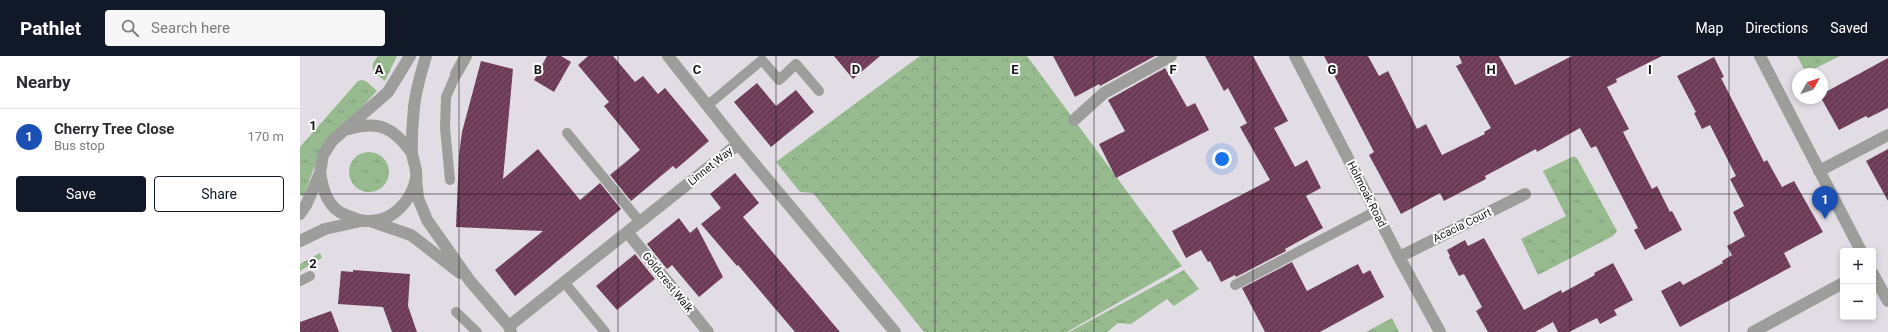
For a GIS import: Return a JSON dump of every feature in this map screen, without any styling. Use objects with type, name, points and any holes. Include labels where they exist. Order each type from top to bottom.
[{"type":"street","points":[[300,214],[306,205],[320,174],[323,155],[332,141],[388,92],[410,56]]},
{"type":"street","points":[[300,241],[325,229],[386,218],[405,204],[411,195],[416,178],[416,169],[412,153],[415,104],[419,80],[426,56]]},
{"type":"street","points":[[456,74],[466,56]]},
{"type":"street","points":[[668,56],[738,144]]},
{"type":"street","points":[[1074,120],[1104,93],[1172,56]]},
{"type":"street","name":"Holmoak Road","points":[[1296,56],[1399,257],[1440,332]]},
{"type":"street","points":[[1760,56],[1859,248]]},
{"type":"street","points":[[346,130],[362,125],[375,125],[392,131],[401,138],[412,153]]},
{"type":"street","points":[[1820,171],[1888,135]]},
{"type":"street","name":"Linnet Way","points":[[416,178],[418,198],[427,220],[470,281],[510,329],[564,282],[628,233],[738,144],[895,332]]},
{"type":"street","points":[[320,174],[324,194],[331,204],[343,215],[366,221]]},
{"type":"street","name":"Acacia Court","points":[[1399,257],[1525,194]]},
{"type":"street","name":"Linnet Way","points":[[366,221],[411,235],[470,281]]},
{"type":"street","name":"Goldcrest Walk","points":[[628,233],[708,332]]},
{"type":"street","points":[[1876,279],[1888,301]]},
{"type":"street","points":[[1754,332],[1841,284]]},
{"type":"lane","points":[[708,105],[762,60],[779,80],[796,64],[819,91]]},
{"type":"lane","points":[[450,180],[445,128],[446,97],[456,74]]},
{"type":"lane","points":[[567,133],[640,222]]},
{"type":"lane","points":[[1235,285],[1376,211]]},
{"type":"lane","points":[[300,282],[310,276]]},
{"type":"lane","points":[[564,282],[605,332]]},
{"type":"lane","points":[[456,312],[477,332]]},
{"type":"green space","points":[[378,56],[397,56],[385,81],[375,73],[372,67]]},
{"type":"green space","points":[[920,56],[1027,56],[1182,266],[1067,332],[924,332],[813,193],[800,192],[776,162]]},
{"type":"green space","points":[[1797,56],[1840,56],[1816,68],[1803,68]]},
{"type":"green space","points":[[358,81],[366,81],[377,91],[342,128],[316,163],[303,197],[300,194],[300,147]]},
{"type":"green space","points":[[369,152],[377,154],[383,158],[387,164],[389,172],[387,180],[383,186],[377,190],[369,192],[361,190],[355,186],[351,180],[349,172],[351,164],[355,158],[361,154]]},
{"type":"green space","points":[[1574,156],[1578,160],[1617,231],[1613,236],[1538,275],[1521,239],[1566,216],[1543,171]]},
{"type":"green space","points":[[320,253],[322,258],[300,271],[300,264]]},
{"type":"green space","points":[[1184,270],[1199,289],[1174,306],[1167,299],[1131,324],[1118,323],[1107,332],[1069,332]]},
{"type":"green space","points":[[1392,318],[1399,332],[1366,332]]},
{"type":"building","points":[[547,56],[561,56],[571,62],[554,92],[534,80]]},
{"type":"building","points":[[588,56],[613,56],[635,82],[643,76],[658,94],[665,88],[709,141],[676,169],[673,166],[631,201],[610,175],[640,150],[604,106],[609,102],[578,65]]},
{"type":"building","points":[[834,56],[880,56],[853,79]]},
{"type":"building","points":[[1053,56],[1155,56],[1100,86],[1099,84],[1075,97]]},
{"type":"building","points":[[1205,56],[1253,56],[1288,121],[1274,128],[1295,167],[1307,160],[1321,188],[1306,196],[1323,228],[1285,249],[1286,251],[1236,277],[1235,275],[1221,282],[1210,261],[1208,262],[1201,250],[1186,258],[1172,231],[1270,180],[1240,127],[1247,123],[1228,88],[1224,91]]},
{"type":"building","points":[[1324,56],[1368,56],[1379,76],[1388,71],[1417,129],[1426,124],[1442,155],[1485,134],[1484,132],[1491,128],[1456,66],[1462,63],[1459,56],[1499,56],[1515,85],[1572,56],[1662,56],[1616,79],[1617,82],[1607,87],[1629,129],[1623,132],[1652,189],[1657,186],[1670,212],[1672,211],[1682,230],[1645,250],[1634,230],[1638,228],[1596,146],[1591,148],[1580,128],[1537,152],[1536,149],[1485,176],[1486,179],[1444,201],[1440,193],[1401,214],[1369,155],[1374,152]]},
{"type":"building","points":[[1714,57],[1724,77],[1721,78],[1764,162],[1767,160],[1782,187],[1794,181],[1823,232],[1784,253],[1791,267],[1680,327],[1661,291],[1680,281],[1683,285],[1723,263],[1722,261],[1732,255],[1727,246],[1745,236],[1733,212],[1744,206],[1730,179],[1736,176],[1710,125],[1702,129],[1694,113],[1696,112],[1677,76]]},
{"type":"building","points":[[1888,58],[1888,108],[1868,118],[1866,116],[1839,130],[1824,104],[1828,104],[1828,91]]},
{"type":"building","points":[[481,61],[513,69],[503,179],[538,149],[580,200],[600,183],[621,209],[515,296],[495,270],[543,231],[456,227],[459,155],[462,132]]},
{"type":"building","points":[[1165,68],[1187,107],[1195,103],[1209,130],[1116,178],[1099,144],[1125,131],[1108,100]]},
{"type":"building","points":[[757,83],[776,106],[796,90],[814,112],[771,147],[734,102]]},
{"type":"building","points":[[1888,149],[1888,201],[1866,161]]},
{"type":"building","points":[[735,173],[759,203],[743,217],[840,332],[795,332],[701,224],[721,208],[710,194]]},
{"type":"building","points":[[679,218],[690,233],[697,227],[723,277],[699,297],[672,265],[667,269],[647,244]]},
{"type":"building","points":[[1484,238],[1524,310],[1561,290],[1562,293],[1595,275],[1594,273],[1613,263],[1633,300],[1614,310],[1617,315],[1600,324],[1597,318],[1569,332],[1558,332],[1553,322],[1535,332],[1488,332],[1476,311],[1482,307],[1464,274],[1459,276],[1447,250],[1465,240],[1468,246]]},
{"type":"building","points":[[635,254],[655,279],[617,310],[596,286]]},
{"type":"building","points":[[1292,262],[1307,291],[1358,264],[1363,274],[1370,270],[1384,297],[1320,332],[1265,332],[1242,288]]},
{"type":"building","points":[[353,270],[410,274],[408,306],[417,332],[392,332],[383,307],[338,304],[341,271],[353,272]]},
{"type":"building","points":[[331,311],[339,332],[300,332],[300,322]]},
{"type":"place","name":"Cherry Tree Close","points":[[1825,219]]}]
